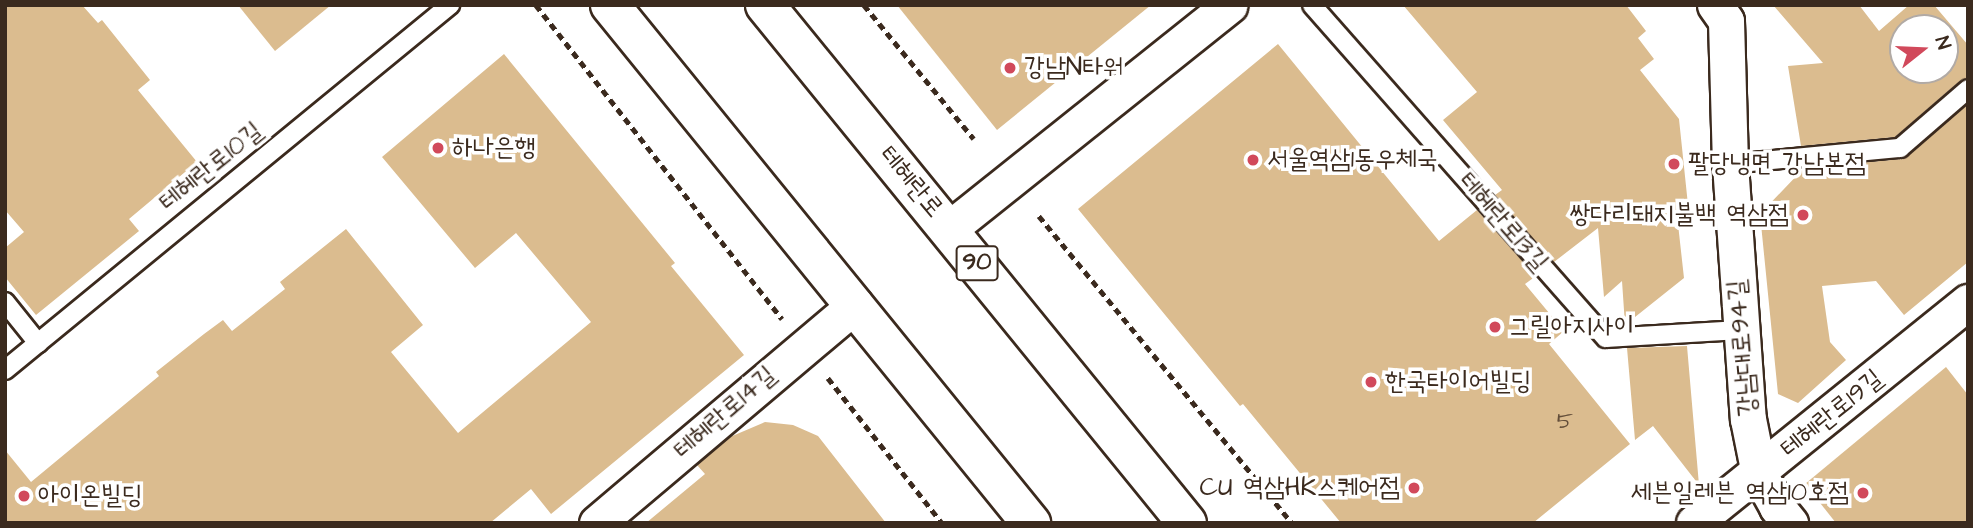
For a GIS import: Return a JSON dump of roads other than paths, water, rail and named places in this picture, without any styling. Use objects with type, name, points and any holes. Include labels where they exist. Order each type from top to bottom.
[{"type":"main road","points":[[610,5],[1031,523]]},
{"type":"main road","name":"테헤란로","points":[[765,5],[1187,523]]},
{"type":"street","points":[[950,229],[1230,5]]},
{"type":"street","name":"강남대로94길","points":[[1715,5],[1726,21],[1730,164],[1748,419],[1759,474],[1777,507],[1790,523]]},
{"type":"street","name":"테헤란로19길","points":[[1694,523],[1759,474],[1968,302]]},
{"type":"street","name":"테헤란로14길","points":[[597,523],[855,305]]},
{"type":"lane","name":"테헤란로10길","points":[[5,370],[450,5]]},
{"type":"lane","name":"테헤란로13길","points":[[1311,5],[1606,338],[1740,330]]},
{"type":"lane","points":[[1730,164],[1900,148],[1968,89]]},
{"type":"lane","points":[[5,302],[38,343]]},
{"type":"place","name":"강남N타워","points":[[1010,68]]},
{"type":"place","name":"하나은행","points":[[438,148]]},
{"type":"place","name":"서울역삼1동우체국","points":[[1253,160]]},
{"type":"place","name":"팔당냉면 강남본점","points":[[1674,164]]},
{"type":"place","name":"쌍다리돼지불백 역삼점","points":[[1803,215]]},
{"type":"place","name":"그릴아지사이","points":[[1495,327]]},
{"type":"place","name":"한국타이어빌딩","points":[[1371,382]]},
{"type":"place","name":"CU 역삼HK스퀘어점","points":[[1414,488]]},
{"type":"place","name":"세븐일레븐 역삼10호점","points":[[1863,493]]},
{"type":"place","name":"아이온빌딩","points":[[24,496]]}]
